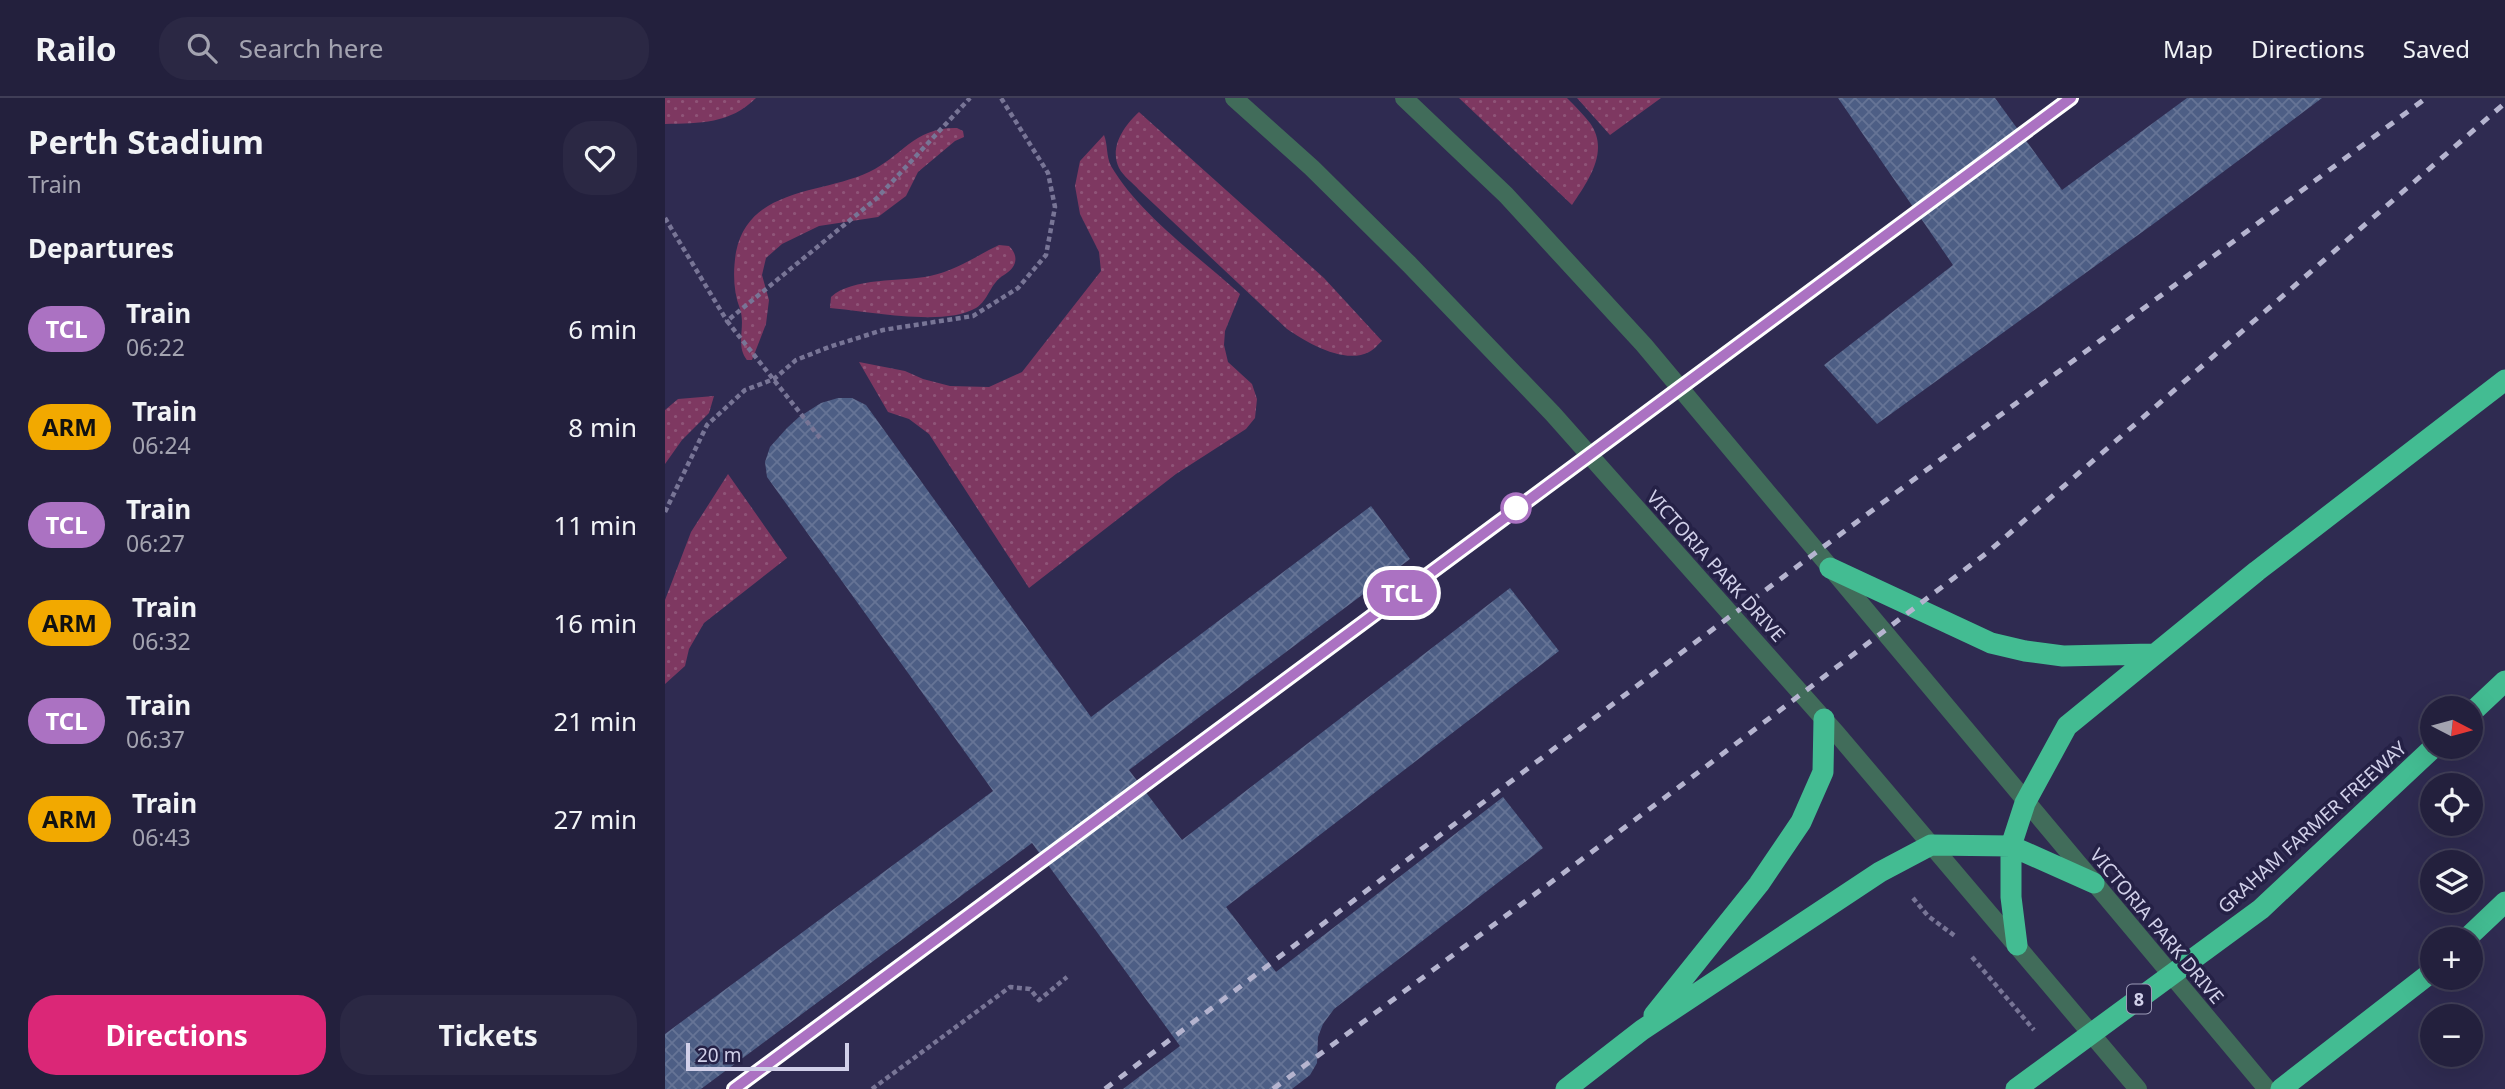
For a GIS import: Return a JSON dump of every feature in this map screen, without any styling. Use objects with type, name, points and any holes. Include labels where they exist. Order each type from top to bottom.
[{"type":"highway","points":[[2017,945],[2011,897],[2011,846],[2025,803],[2067,726],[2257,571],[2505,380]]},
{"type":"highway","points":[[1830,568],[1991,643],[2063,656],[2152,654]]},
{"type":"highway","points":[[2483,702],[2505,681]]},
{"type":"highway","points":[[1642,1030],[1759,884],[1801,822],[1823,772],[1828,734]]},
{"type":"highway","name":"GRAHAM FARMER FREEWAY","points":[[2016,1089],[2261,909],[2420,760]]},
{"type":"highway","points":[[1566,1089],[1642,1030],[1880,872],[1931,845],[2011,846],[2094,883]]},
{"type":"highway","points":[[2479,927],[2505,902]]},
{"type":"highway","points":[[2281,1089],[2420,981]]},
{"type":"street","name":"VICTORIA PARK DRIVE","points":[[1234,98],[1312,168],[1409,264],[1553,414],[1828,734],[1931,845],[2138,1089]]},
{"type":"street","name":"VICTORIA PARK DRIVE","points":[[1404,98],[1506,195],[1643,345],[2266,1089]]},
{"type":"path","points":[[727,321],[877,198],[970,98]]},
{"type":"path","points":[[665,512],[707,425],[745,390],[773,379],[796,360],[829,347],[883,330],[973,316],[1018,288],[1046,255],[1055,207],[1048,173],[1001,98]]},
{"type":"path","points":[[665,218],[727,321],[820,438]]},
{"type":"path","points":[[1908,892],[1928,916],[1963,945]]},
{"type":"path","points":[[1970,954],[1984,972]]},
{"type":"path","points":[[872,1089],[1010,987],[1030,989],[1039,1000],[1067,977]]},
{"type":"shaded area","points":[[665,98],[756,98],[746,107],[725,117],[702,122],[665,124]]},
{"type":"shaded area","points":[[1459,98],[1567,98],[1590,123],[1598,144],[1595,166],[1572,205]]},
{"type":"shaded area","points":[[1577,98],[1661,98],[1610,135]]},
{"type":"shaded area","points":[[1139,112],[1324,278],[1382,341],[1369,352],[1348,356],[1326,350],[1295,334],[1139,190],[1121,171],[1116,152],[1123,130]]},
{"type":"shaded area","points":[[957,128],[963,131],[964,137],[955,141],[918,172],[906,196],[878,217],[819,226],[782,244],[766,258],[762,275],[769,300],[766,324],[752,360],[747,360],[741,342],[742,316],[736,295],[734,266],[744,231],[756,215],[790,196],[869,172],[930,132]]},
{"type":"shaded area","points":[[1104,135],[1111,166],[1137,201],[1170,234],[1240,294],[1225,331],[1224,345],[1228,362],[1252,384],[1257,399],[1255,418],[1246,429],[1176,474],[1029,588],[929,434],[909,419],[888,412],[859,362],[905,371],[950,386],[989,387],[1022,372],[1101,271],[1099,252],[1080,214],[1075,186],[1080,161]]},
{"type":"shaded area","points":[[999,245],[1009,246],[1015,254],[1014,266],[999,278],[980,305],[962,314],[925,317],[830,308],[831,297],[851,286],[939,274]]},
{"type":"shaded area","points":[[714,396],[709,413],[682,440],[665,464],[665,410],[678,399]]},
{"type":"shaded area","points":[[728,474],[787,558],[704,623],[689,649],[685,666],[665,684],[665,600],[691,532]]},
{"type":"building","points":[[1838,98],[1995,98],[2062,190],[2187,98],[2322,98],[1877,424],[1824,365],[1953,265]]},
{"type":"building","points":[[838,398],[852,398],[866,405],[1091,717],[1371,506],[1410,559],[1129,770],[1182,840],[1510,588],[1559,651],[1226,907],[1276,972],[1503,797],[1543,848],[1334,1009],[1323,1024],[1318,1037],[1317,1063],[1310,1075],[1292,1089],[1123,1089],[1180,1046],[1032,843],[701,1089],[665,1089],[665,1034],[993,791],[767,477],[765,462],[770,447],[787,428],[821,403]]},
{"type":"railway","points":[[734,1089],[2071,98]]},
{"type":"railway","points":[[1105,1089],[1642,682],[2426,98]]},
{"type":"railway","points":[[1273,1089],[1679,787],[1988,552],[2505,103]]},
{"type":"train","name":"TCL","points":[[734,1089],[2071,98]]}]
